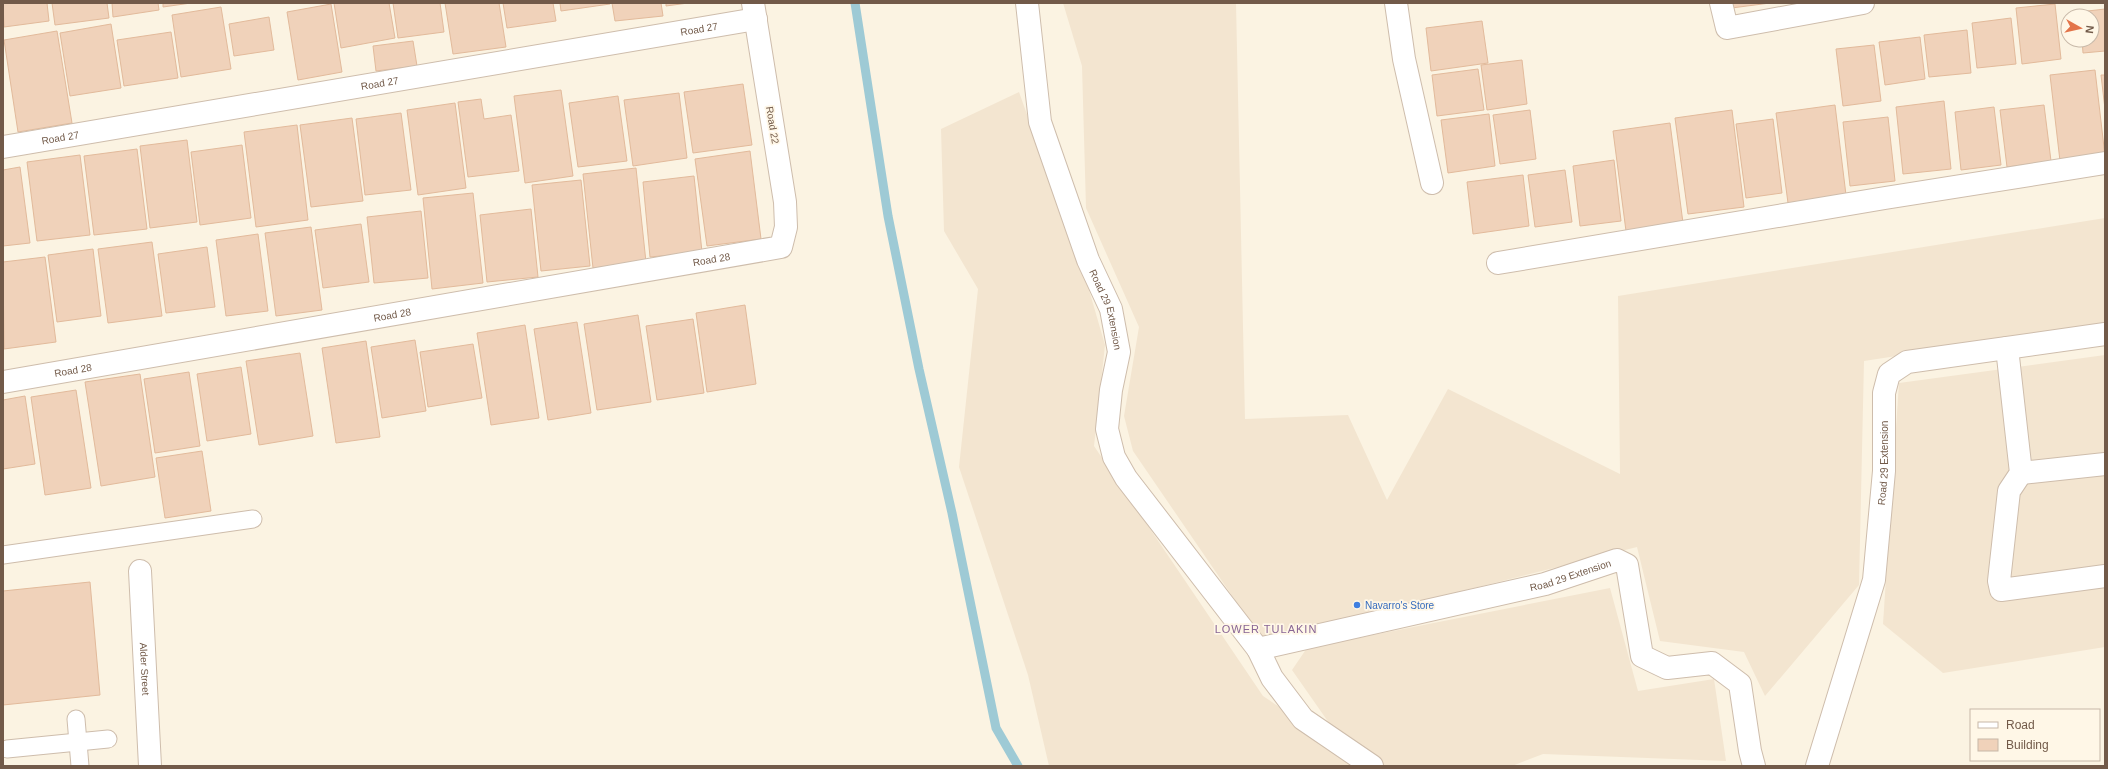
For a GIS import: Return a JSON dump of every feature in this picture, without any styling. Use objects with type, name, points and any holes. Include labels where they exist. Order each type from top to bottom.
[{"type":"street","name":"Road 29 Extension","points":[[1027,3],[1040,122],[1088,260],[1111,309],[1119,352],[1111,390],[1107,429],[1114,457],[1126,478],[1258,649],[1272,678],[1303,719],[1372,766]]},
{"type":"street","points":[[1396,3],[1404,59],[1432,183]]},
{"type":"street","points":[[1721,3],[1727,28],[1863,3]]},
{"type":"street","name":"Road 27","points":[[3,147],[755,11]]},
{"type":"street","name":"Road 22","points":[[755,11],[785,202],[786,227],[781,247]]},
{"type":"street","points":[[1498,263],[1885,198],[2105,163]]},
{"type":"street","name":"Road 28","points":[[3,382],[781,247]]},
{"type":"street","name":"Road 29 Extension","points":[[1817,766],[1874,580],[1884,471],[1884,394],[1889,374],[1907,362],[2105,334]]},
{"type":"street","points":[[2007,348],[2020,473],[2009,491],[1999,581],[2002,590],[2105,576]]},
{"type":"street","points":[[2020,473],[2105,464]]},
{"type":"street","name":"Road 29 Extension","points":[[1258,649],[1545,584],[1617,560],[1627,565],[1642,656],[1667,668],[1712,663],[1740,684],[1750,751],[1754,766]]},
{"type":"street","name":"Alder Street","points":[[140,571],[150,766]]},
{"type":"lane","points":[[3,555],[254,518]]},
{"type":"lane","points":[[76,719],[80,766]]},
{"type":"lane","points":[[7,749],[108,739]]},
{"type":"shaded area","points":[[1063,3],[1236,3],[1245,419],[1348,415],[1387,500],[1448,389],[1620,474],[1618,296],[2105,218],[2105,324],[1864,361],[1859,585],[1765,696],[1744,652],[1660,641],[1637,547],[1263,641],[1133,451],[1124,416],[1139,327],[1086,208],[1082,66]]},
{"type":"shaded area","points":[[1019,92],[1087,283],[1105,345],[1094,446],[1263,696],[1367,766],[1049,766],[1028,675],[959,467],[978,289],[944,231],[941,129]]},
{"type":"shaded area","points":[[2105,355],[2105,647],[1943,673],[1883,624],[1899,383]]},
{"type":"shaded area","points":[[1610,588],[1638,691],[1714,679],[1726,761],[1543,754],[1512,766],[1377,766],[1343,743],[1292,670],[1307,648]]},
{"type":"building","points":[[3,3],[47,3],[49,21],[4,27]]},
{"type":"building","points":[[52,3],[107,3],[109,18],[55,25]]},
{"type":"building","points":[[112,3],[158,3],[159,10],[113,17]]},
{"type":"building","points":[[163,3],[191,3],[163,7]]},
{"type":"building","points":[[334,3],[389,3],[395,38],[341,48]]},
{"type":"building","points":[[393,3],[440,3],[444,32],[398,38]]},
{"type":"building","points":[[445,3],[499,3],[506,47],[453,54]]},
{"type":"building","points":[[503,3],[553,3],[556,21],[507,28]]},
{"type":"building","points":[[560,3],[610,3],[610,4],[561,11]]},
{"type":"building","points":[[612,3],[661,3],[663,16],[615,21]]},
{"type":"building","points":[[666,3],[688,3],[666,6]]},
{"type":"building","points":[[1723,3],[1770,3],[1724,9]]},
{"type":"building","points":[[331,4],[342,72],[298,80],[287,12]]},
{"type":"building","points":[[2055,4],[2061,59],[2022,64],[2016,8]]},
{"type":"building","points":[[221,7],[231,69],[181,77],[172,15]]},
{"type":"building","points":[[2105,9],[2105,51],[2083,53],[2083,48],[2100,48],[2100,10]]},
{"type":"building","points":[[269,17],[274,50],[234,56],[229,24]]},
{"type":"building","points":[[2011,18],[2016,64],[1977,68],[1972,23]]},
{"type":"building","points":[[1482,21],[1488,63],[1431,71],[1426,28]]},
{"type":"building","points":[[111,24],[121,88],[70,96],[60,33]]},
{"type":"building","points":[[1967,30],[1971,73],[1929,77],[1924,35]]},
{"type":"building","points":[[57,31],[72,123],[18,132],[4,40]]},
{"type":"building","points":[[171,32],[178,78],[124,86],[117,40]]},
{"type":"building","points":[[1920,37],[1925,79],[1885,85],[1879,42]]},
{"type":"building","points":[[413,41],[417,66],[376,71],[373,46]]},
{"type":"building","points":[[1874,45],[1881,101],[1843,106],[1836,49]]},
{"type":"building","points":[[1522,60],[1527,104],[1487,110],[1481,65]]},
{"type":"building","points":[[1478,69],[1484,110],[1437,116],[1432,75]]},
{"type":"building","points":[[2095,70],[2105,156],[2060,161],[2050,75]]},
{"type":"building","points":[[2101,75],[2105,75],[2105,109]]},
{"type":"building","points":[[743,84],[752,145],[693,153],[684,92]]},
{"type":"building","points":[[561,90],[573,176],[525,183],[514,96]]},
{"type":"building","points":[[679,93],[687,158],[633,166],[624,100]]},
{"type":"building","points":[[618,96],[627,161],[578,167],[569,103]]},
{"type":"building","points":[[481,99],[484,119],[511,115],[519,171],[468,177],[458,102]]},
{"type":"building","points":[[1944,101],[1951,169],[1903,174],[1896,107]]},
{"type":"building","points":[[455,103],[466,188],[418,195],[407,110]]},
{"type":"building","points":[[1835,105],[1846,195],[1788,203],[1776,113]]},
{"type":"building","points":[[2044,105],[2051,161],[2007,167],[2000,110]]},
{"type":"building","points":[[1994,107],[2001,165],[1961,170],[1955,112]]},
{"type":"building","points":[[1530,110],[1536,159],[1500,164],[1493,115]]},
{"type":"building","points":[[1732,110],[1744,207],[1688,214],[1675,118]]},
{"type":"building","points":[[401,113],[411,190],[365,195],[356,119]]},
{"type":"building","points":[[1489,114],[1495,166],[1448,173],[1441,120]]},
{"type":"building","points":[[1888,117],[1895,181],[1850,186],[1843,122]]},
{"type":"building","points":[[352,118],[363,201],[311,207],[300,125]]},
{"type":"building","points":[[1773,119],[1782,193],[1746,198],[1736,124]]},
{"type":"building","points":[[1670,123],[1683,223],[1626,231],[1613,131]]},
{"type":"building","points":[[297,125],[308,220],[256,227],[244,132]]},
{"type":"building","points":[[187,140],[197,222],[150,228],[140,146]]},
{"type":"building","points":[[242,145],[251,218],[200,225],[191,152]]},
{"type":"building","points":[[137,149],[147,229],[94,235],[84,156]]},
{"type":"building","points":[[750,151],[761,239],[707,246],[695,159]]},
{"type":"building","points":[[80,155],[90,235],[37,241],[27,162]]},
{"type":"building","points":[[1614,160],[1621,221],[1580,226],[1573,166]]},
{"type":"building","points":[[20,167],[30,243],[3,246],[3,170]]},
{"type":"building","points":[[636,168],[646,262],[593,268],[583,174]]},
{"type":"building","points":[[1565,170],[1572,222],[1535,227],[1528,175]]},
{"type":"building","points":[[1523,175],[1529,226],[1473,234],[1467,182]]},
{"type":"building","points":[[694,176],[702,252],[650,257],[643,182]]},
{"type":"building","points":[[581,180],[590,266],[541,271],[532,185]]},
{"type":"building","points":[[473,193],[483,283],[432,289],[423,198]]},
{"type":"building","points":[[531,209],[538,277],[487,282],[480,215]]},
{"type":"building","points":[[421,211],[428,278],[374,283],[367,217]]},
{"type":"building","points":[[361,224],[369,282],[323,288],[315,230]]},
{"type":"building","points":[[311,227],[322,310],[276,316],[265,233]]},
{"type":"building","points":[[258,234],[268,311],[226,316],[216,240]]},
{"type":"building","points":[[152,242],[162,316],[108,323],[98,249]]},
{"type":"building","points":[[207,247],[215,307],[166,313],[158,254]]},
{"type":"building","points":[[93,249],[101,316],[57,322],[48,255]]},
{"type":"building","points":[[45,257],[56,342],[4,349],[3,262]]},
{"type":"building","points":[[745,305],[756,384],[707,392],[696,313]]},
{"type":"building","points":[[638,315],[651,402],[597,410],[584,324]]},
{"type":"building","points":[[693,319],[704,393],[657,400],[646,326]]},
{"type":"building","points":[[577,322],[591,413],[548,420],[534,329]]},
{"type":"building","points":[[525,325],[539,418],[491,425],[477,333]]},
{"type":"building","points":[[415,340],[426,411],[382,418],[371,347]]},
{"type":"building","points":[[366,341],[380,437],[336,443],[322,348]]},
{"type":"building","points":[[473,344],[482,398],[428,407],[420,352]]},
{"type":"building","points":[[300,353],[313,436],[259,445],[246,361]]},
{"type":"building","points":[[241,367],[251,434],[207,441],[197,374]]},
{"type":"building","points":[[189,372],[200,446],[155,453],[144,379]]},
{"type":"building","points":[[140,374],[155,477],[101,486],[85,382]]},
{"type":"building","points":[[76,390],[91,488],[45,495],[31,397]]},
{"type":"building","points":[[25,396],[35,464],[3,469],[3,400]]},
{"type":"building","points":[[202,451],[211,511],[165,518],[156,458]]},
{"type":"building","points":[[90,582],[100,695],[3,705],[3,591]]},
{"type":"waterway","points":[[855,3],[888,216],[919,369],[952,513],[996,728],[1018,766]]},
{"type":"place","name":"Navarro's Store","points":[[1357,605]]},
{"type":"district","name":"LOWER TULAKIN","points":[[1266,629]]}]
